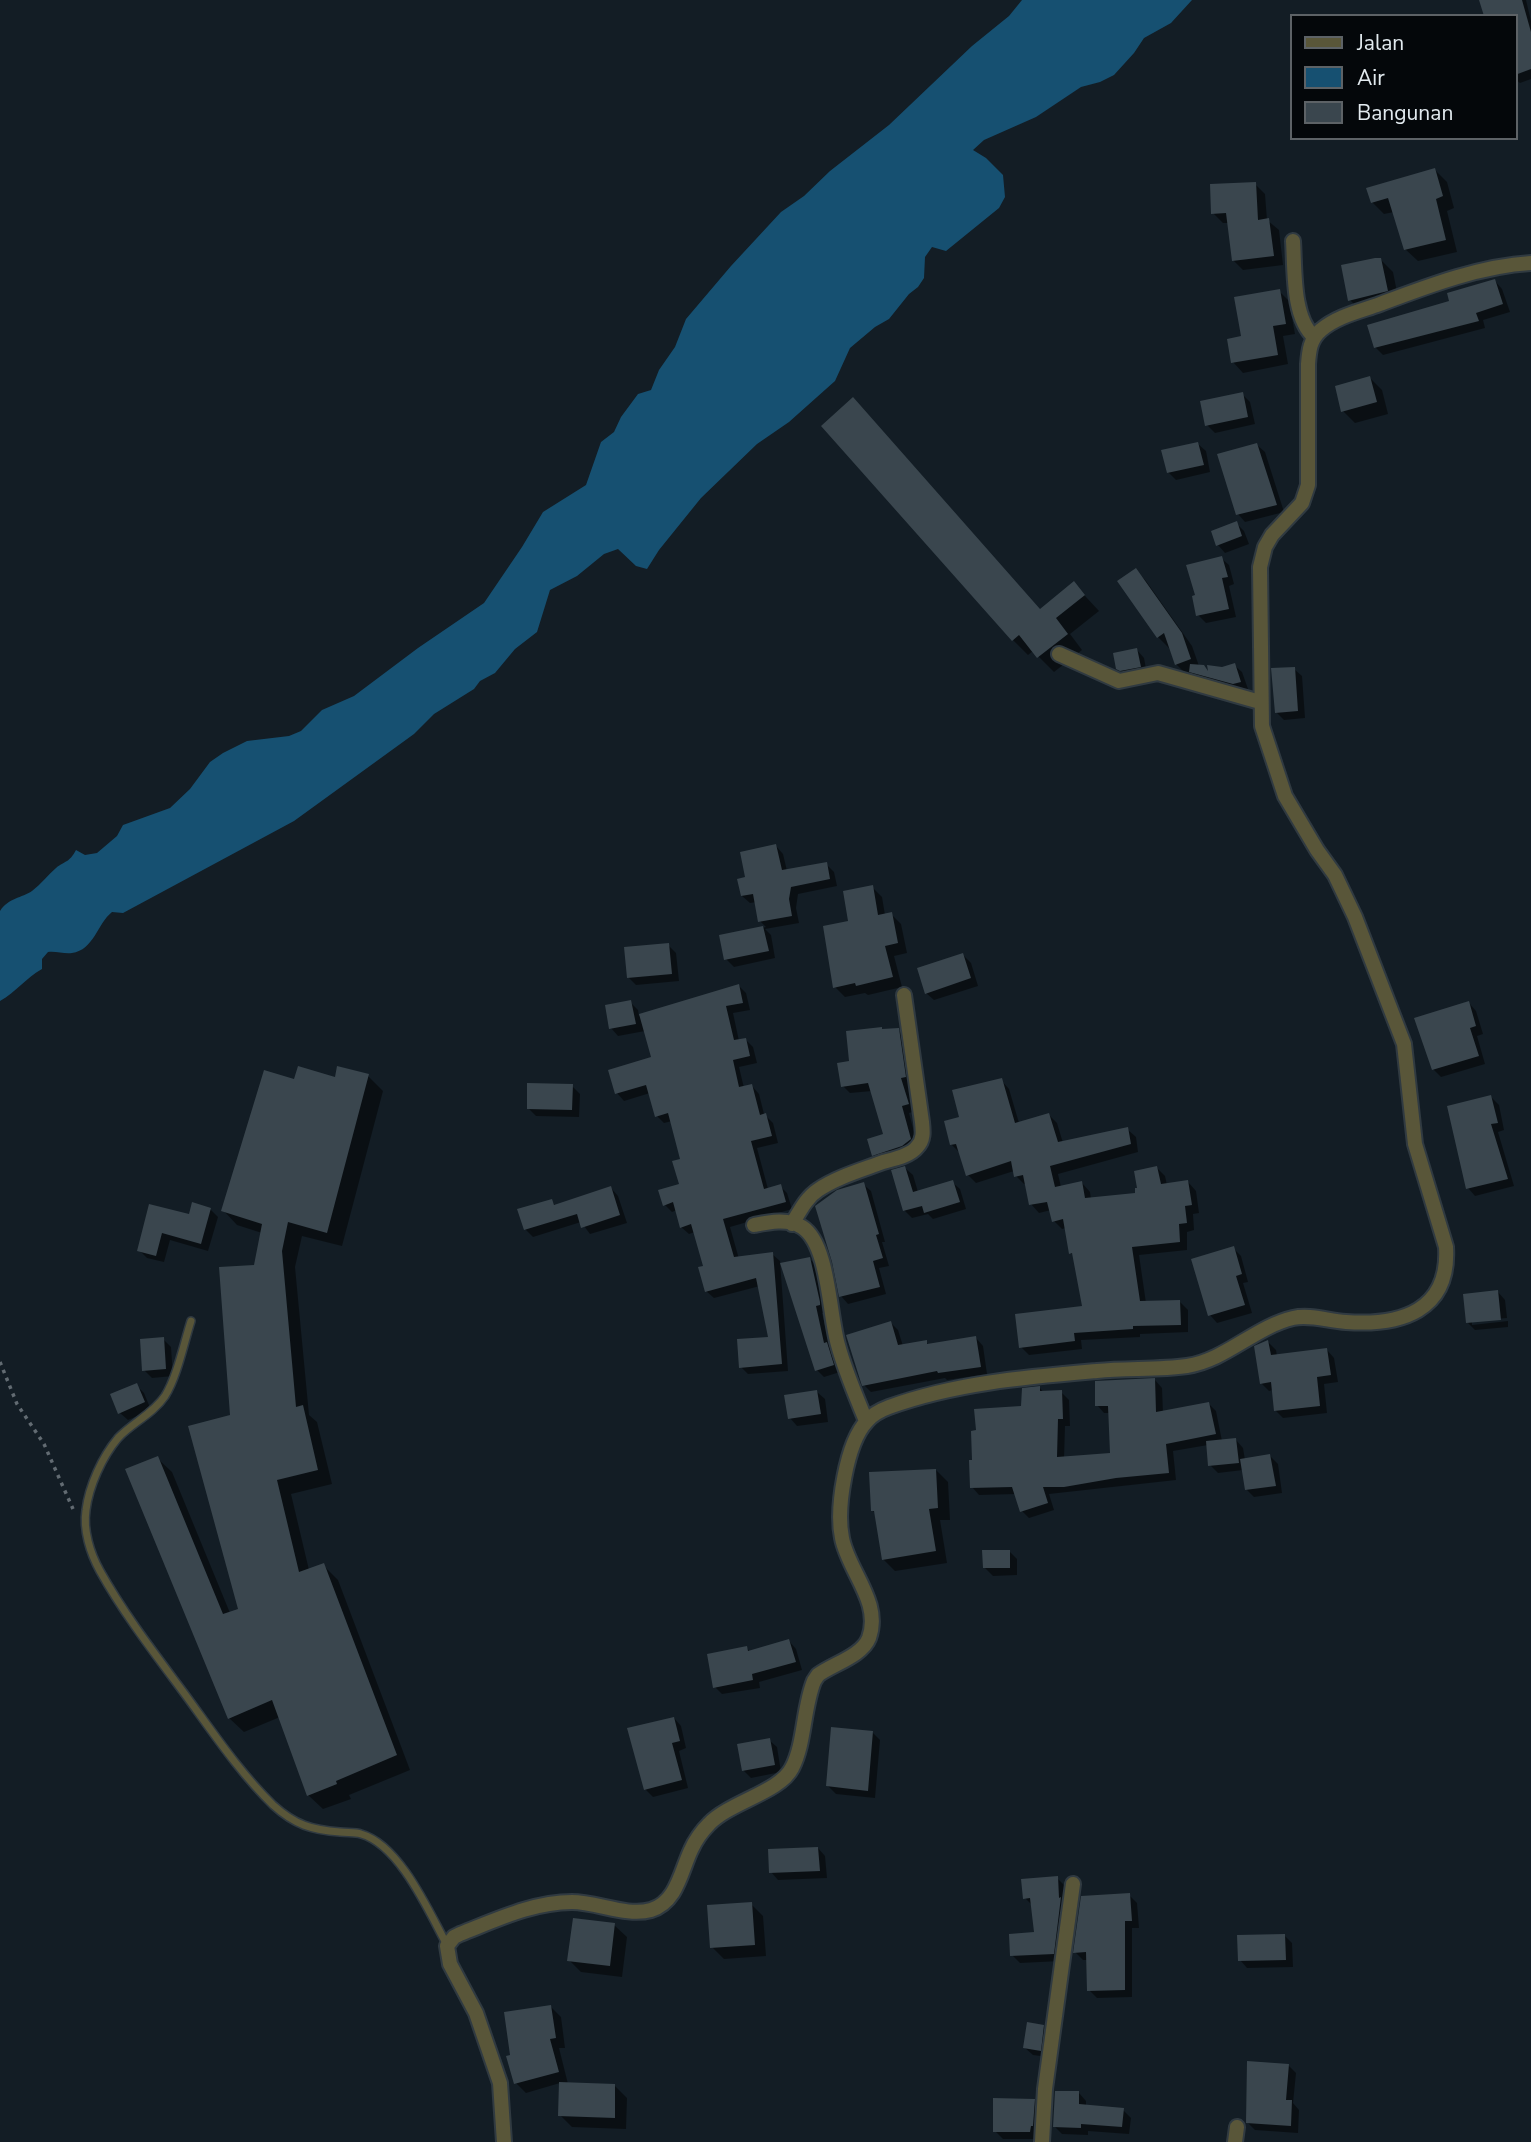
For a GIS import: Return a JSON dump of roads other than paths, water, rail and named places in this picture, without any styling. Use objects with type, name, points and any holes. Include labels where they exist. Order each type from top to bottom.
[{"type":"street","points":[[1293,241],[1301,320],[1305,329],[1314,337]]},
{"type":"street","points":[[505,2142],[500,2083],[491,2052],[476,2013],[450,1964],[447,1946],[460,1934],[520,1911],[547,1904],[575,1902],[636,1912],[659,1906],[676,1887],[690,1851],[709,1823],[734,1805],[772,1787],[791,1771],[814,1681],[818,1675],[862,1648],[868,1641],[870,1632],[869,1602],[848,1558],[840,1525],[841,1498],[851,1452],[866,1421],[888,1408],[991,1382],[1098,1371],[1188,1366],[1210,1359],[1263,1329],[1286,1320],[1311,1317],[1363,1323],[1389,1320],[1427,1305],[1437,1294],[1445,1278],[1446,1247],[1415,1144],[1405,1044],[1386,1002],[1355,917],[1335,875],[1317,850],[1286,796],[1262,726],[1260,567],[1265,547],[1272,535],[1301,503],[1308,485],[1308,364],[1314,337],[1332,323],[1351,314],[1433,284],[1495,268],[1531,263]]},
{"type":"street","points":[[1059,654],[1119,681],[1158,673],[1260,702]]},
{"type":"street","points":[[792,1224],[808,1198],[820,1189],[838,1179],[904,1156],[920,1144],[923,1135],[922,1122],[904,995]]},
{"type":"street","points":[[754,1225],[772,1222],[792,1224],[802,1227],[813,1239],[819,1252],[837,1342],[866,1421]]},
{"type":"street","points":[[1042,2142],[1045,2089],[1073,1884]]},
{"type":"street","points":[[1236,2142],[1237,2127]]},
{"type":"lane","points":[[191,1321],[167,1394],[156,1407],[119,1438],[106,1456],[90,1490],[85,1511],[85,1528],[100,1571],[148,1644],[233,1760],[274,1805],[304,1827],[362,1834],[378,1843],[390,1854],[418,1891],[447,1946]]},
{"type":"water","points":[[1022,0],[1192,0],[1171,23],[1144,38],[1114,75],[1081,87],[1036,117],[984,140],[973,150],[986,158],[1003,175],[1005,197],[999,208],[946,251],[932,247],[925,257],[924,278],[918,287],[889,319],[850,348],[835,381],[789,422],[757,444],[701,498],[647,569],[636,566],[618,549],[604,554],[577,576],[550,590],[537,632],[515,649],[495,673],[434,714],[414,734],[294,821],[123,913],[112,912],[90,942],[79,951],[48,952],[42,959],[42,969],[0,1001],[0,911],[3,907],[32,891],[76,850],[85,855],[97,853],[117,836],[123,825],[170,808],[190,789],[210,762],[223,753],[247,741],[289,736],[301,731],[322,710],[354,696],[484,603],[543,512],[586,485],[601,442],[614,432],[638,394],[651,390],[659,370],[675,347],[686,319],[731,266],[781,212],[889,125],[972,46],[1009,16]]}]
